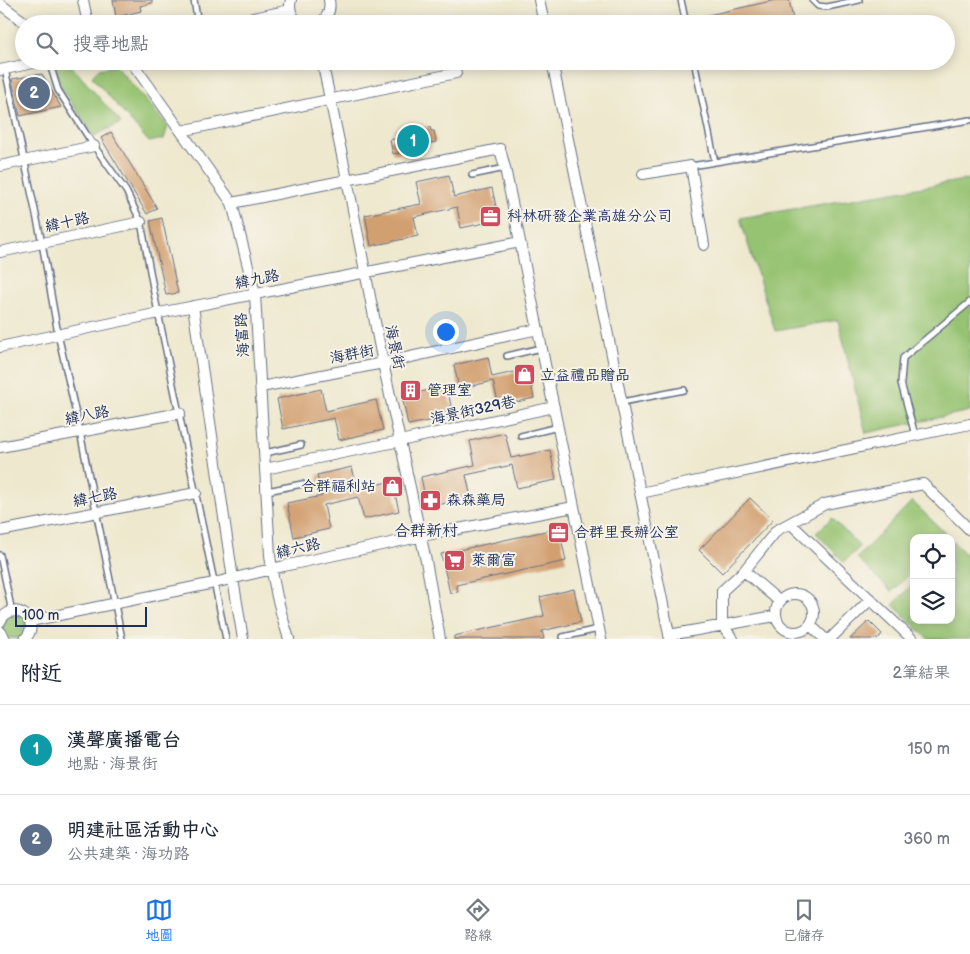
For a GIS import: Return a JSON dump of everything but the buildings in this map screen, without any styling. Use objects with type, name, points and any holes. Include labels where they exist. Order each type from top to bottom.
[{"type":"street","points":[[83,0],[86,15]]},
{"type":"street","points":[[328,15],[329,0]]},
{"type":"street","points":[[539,0],[542,15]]},
{"type":"street","points":[[0,4],[15,15]]},
{"type":"street","points":[[256,15],[291,5]]},
{"type":"street","points":[[2,70],[15,67]]},
{"type":"street","name":"海富路","points":[[137,70],[232,203],[255,294],[271,569],[281,615],[289,639]]},
{"type":"street","name":"海景街","points":[[324,70],[440,639]]},
{"type":"street","points":[[554,70],[670,637],[722,624],[775,616]]},
{"type":"street","points":[[181,131],[456,73]]},
{"type":"street","points":[[0,166],[94,146]]},
{"type":"street","points":[[232,203],[500,149],[600,634]]},
{"type":"street","points":[[643,174],[691,166],[704,245]]},
{"type":"street","name":"緯十路","points":[[0,252],[141,222]]},
{"type":"street","name":"緯九路","points":[[0,347],[159,313],[520,242]]},
{"type":"street","points":[[194,306],[243,639]]},
{"type":"street","name":"海群街","points":[[261,387],[383,363],[538,329]]},
{"type":"street","name":"海景街329巷","points":[[265,469],[554,407]]},
{"type":"street","name":"緯八路","points":[[0,447],[180,413]]},
{"type":"street","points":[[640,493],[970,424]]},
{"type":"street","points":[[733,639],[722,624],[722,591],[744,571],[777,530],[825,504],[923,484],[969,527]]},
{"type":"street","name":"緯七路","points":[[0,531],[196,494]]},
{"type":"street","name":"緯六路","points":[[30,621],[233,579],[420,536],[574,507]]},
{"type":"street","points":[[790,523],[912,639]]},
{"type":"street","points":[[744,571],[779,601]]},
{"type":"street","points":[[789,594],[801,595],[806,598],[811,602],[814,614],[810,625],[799,632],[786,631],[777,622],[775,616],[776,606],[779,601],[789,594]]},
{"type":"street","points":[[830,639],[871,600]]},
{"type":"street","points":[[0,622],[6,614],[12,612],[24,614],[30,621],[31,627],[25,639]]},
{"type":"street","points":[[810,625],[825,639]]},
{"type":"street","points":[[0,631],[5,639]]},
{"type":"lane","points":[[194,0],[196,15]]},
{"type":"lane","points":[[681,0],[684,15]]},
{"type":"lane","points":[[812,0],[818,6],[827,7],[859,0]]},
{"type":"lane","points":[[2,70],[42,243],[58,334],[97,512],[122,639]]},
{"type":"lane","points":[[52,70],[58,90],[126,191],[141,222],[226,639]]},
{"type":"lane","points":[[696,70],[715,162]]},
{"type":"lane","points":[[691,166],[970,120]]},
{"type":"lane","points":[[472,176],[505,168]]},
{"type":"lane","points":[[915,436],[901,383],[903,358],[970,302]]},
{"type":"lane","points":[[506,356],[542,348]]},
{"type":"lane","points":[[621,402],[684,390]]},
{"type":"lane","points":[[521,436],[558,427]]},
{"type":"lane","points":[[265,453],[301,445]]},
{"type":"lane","points":[[266,491],[302,484]]},
{"type":"lane","points":[[0,555],[12,612]]},
{"type":"lane","points":[[564,637],[600,634]]},
{"type":"green space","points":[[56,70],[75,70],[121,123],[94,136],[61,88]]},
{"type":"green space","points":[[97,70],[119,70],[168,126],[164,139],[149,142],[92,77]]},
{"type":"green space","points":[[970,179],[970,411],[866,433],[838,320],[775,331],[740,218]]},
{"type":"green space","points":[[912,501],[946,534],[910,534],[910,574],[892,592],[857,558]]},
{"type":"green space","points":[[832,518],[860,547],[844,562],[816,533]]},
{"type":"green space","points":[[955,544],[970,558],[970,639],[928,639],[913,624],[955,624]]},
{"type":"green space","points":[[910,587],[910,622],[893,605]]},
{"type":"green space","points":[[6,616],[23,616],[28,627],[22,638],[9,638],[5,635],[1,624]]},
{"type":"place","name":"明建社區活動中心","points":[[34,93]]},
{"type":"place","name":"漢聲廣播電台","points":[[413,141]]},
{"type":"place","name":"科林研發企業高雄分公司","points":[[491,216]]},
{"type":"place","name":"立益禮品贈品","points":[[524,375]]},
{"type":"place","name":"管理室","points":[[411,390]]},
{"type":"place","name":"合群福利站","points":[[392,486]]},
{"type":"place","name":"森森藥局","points":[[430,500]]},
{"type":"place","name":"合群里長辦公室","points":[[558,532]]},
{"type":"place","name":"萊爾富","points":[[455,560]]},
{"type":"district","name":"合群新村","points":[[426,530]]}]
